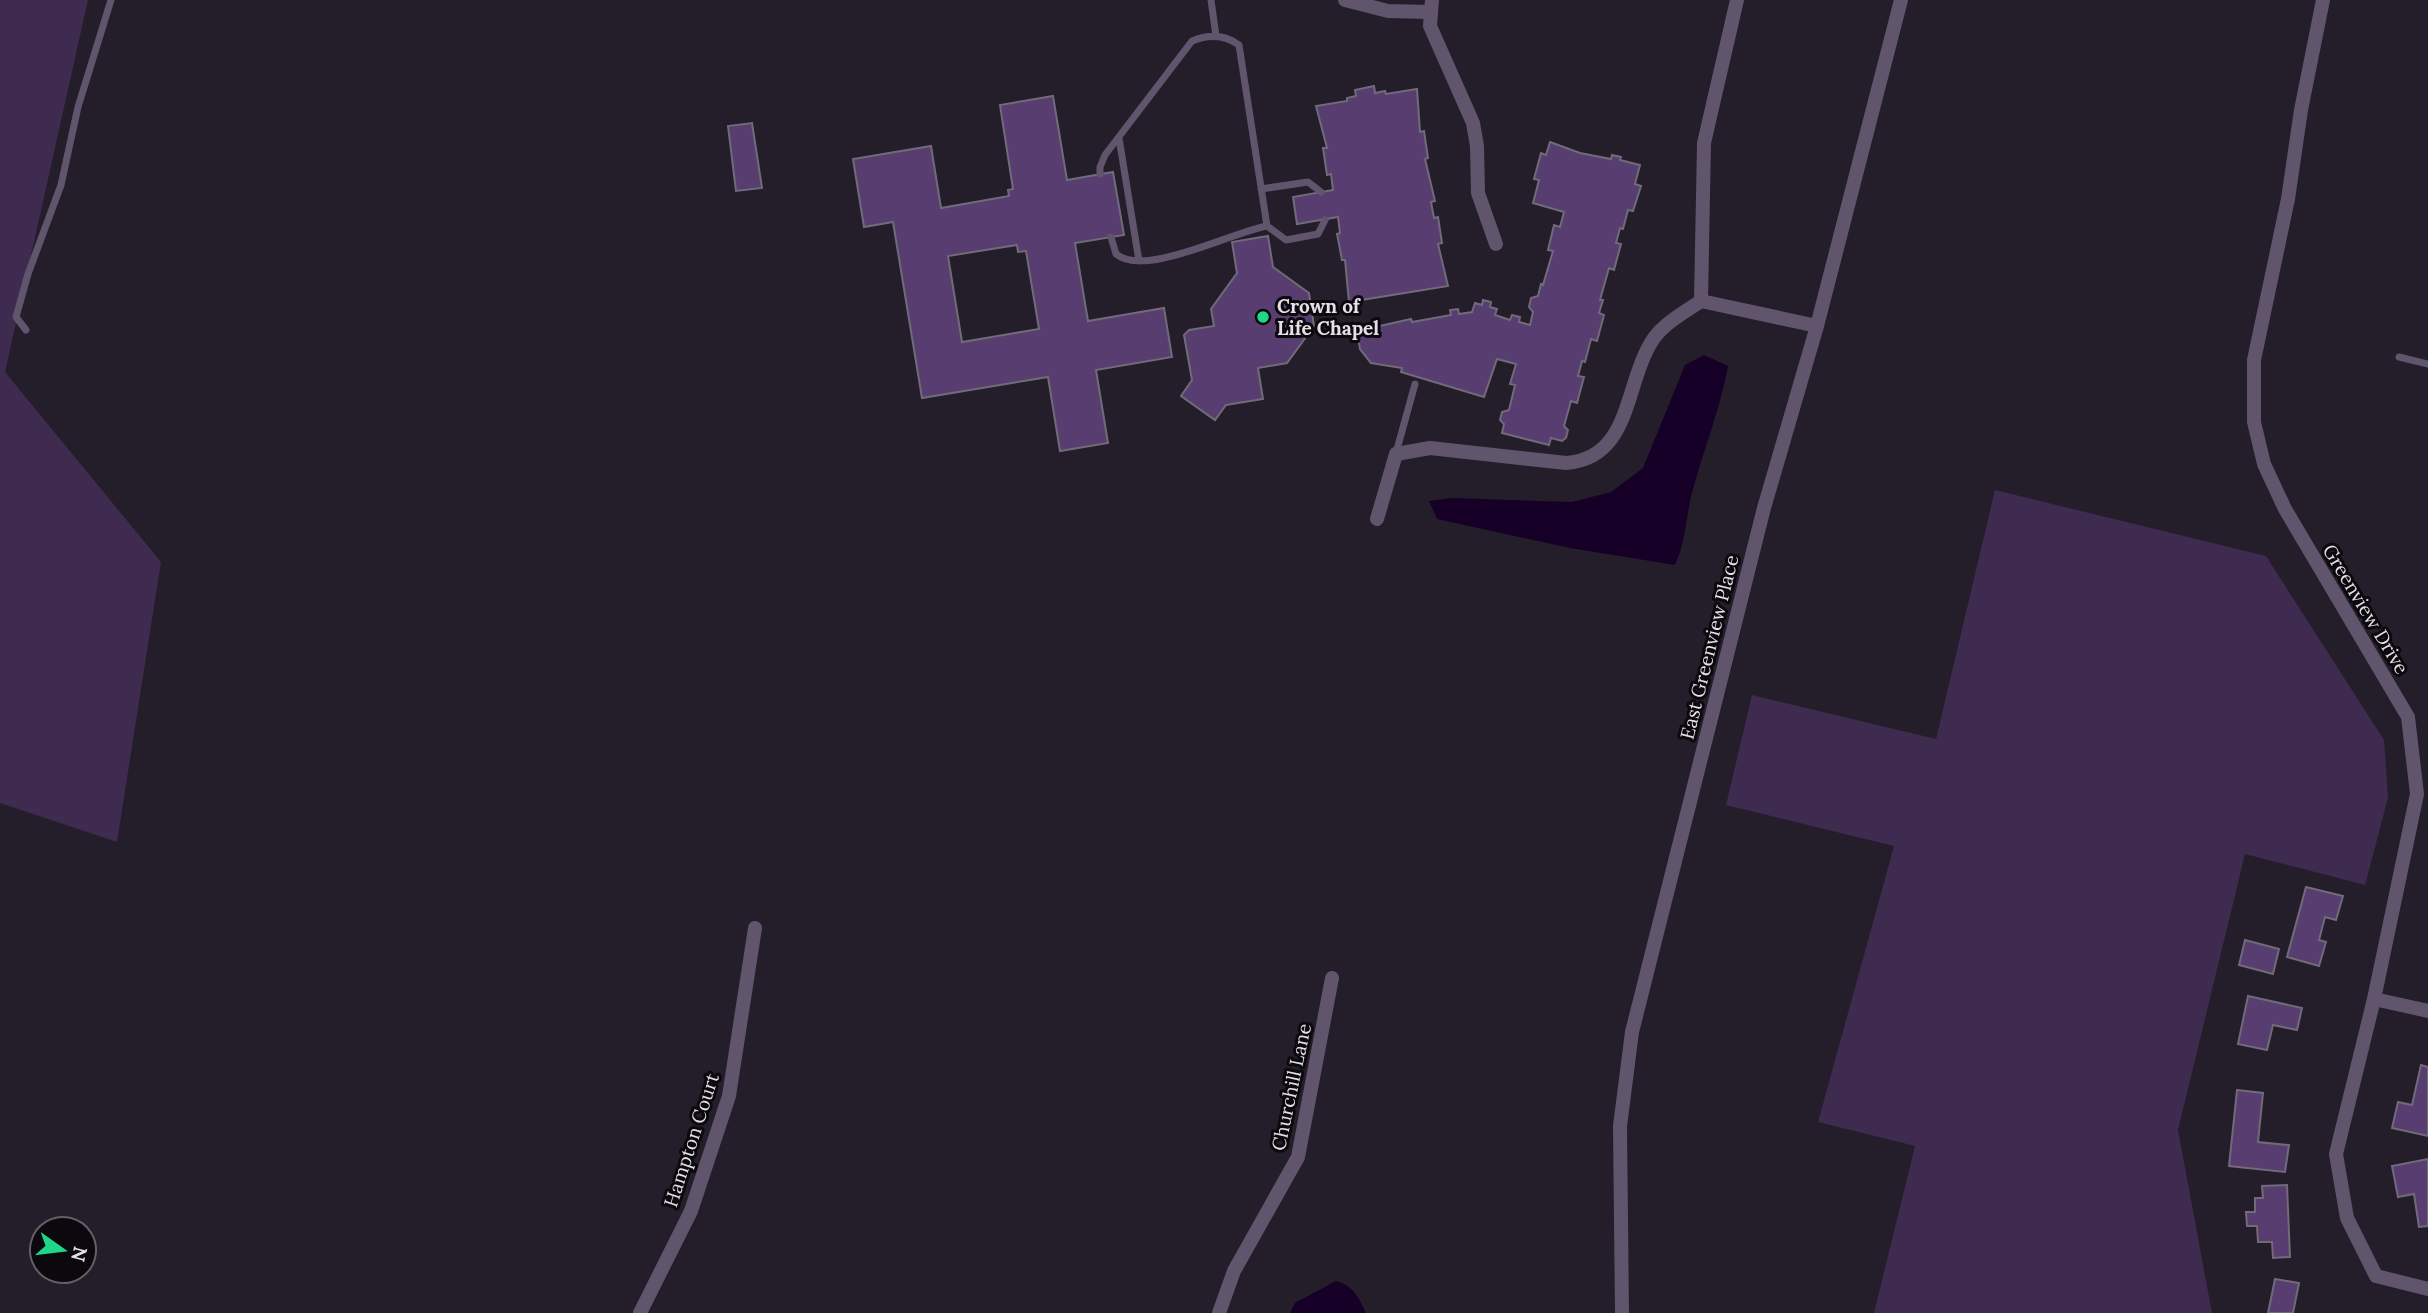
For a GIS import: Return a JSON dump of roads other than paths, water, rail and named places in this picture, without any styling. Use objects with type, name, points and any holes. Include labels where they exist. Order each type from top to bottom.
[{"type":"street","points":[[1345,0],[1388,11],[1431,6],[1433,38],[1467,103],[1473,123],[1478,146],[1478,193],[1496,244]]},
{"type":"street","points":[[1701,301],[1704,143],[1737,0]]},
{"type":"street","name":"East Greenview Place","points":[[1622,1313],[1620,1126],[1632,1032],[1764,508],[1817,326],[1901,0]]},
{"type":"street","name":"Greenview Drive","points":[[2322,0],[2301,110],[2288,199],[2254,360],[2254,422],[2264,464],[2285,509],[2408,717],[2417,794],[2374,999],[2336,1154],[2347,1218],[2376,1276],[2428,1289]]},
{"type":"street","points":[[1377,519],[1396,454],[1430,448],[1566,463],[1593,455],[1617,432],[1644,357],[1654,338],[1671,321],[1701,301],[1817,326]]},
{"type":"street","name":"Hampton Court","points":[[640,1313],[691,1211],[730,1096],[755,928]]},
{"type":"street","name":"Churchill Lane","points":[[1219,1313],[1234,1271],[1298,1157],[1332,978]]},
{"type":"street","points":[[2374,999],[2428,1011]]},
{"type":"lane","points":[[26,330],[16,317],[61,185],[78,107],[111,0]]},
{"type":"lane","points":[[1211,0],[1216,36]]},
{"type":"lane","points":[[1100,174],[1102,162],[1192,41],[1216,36],[1228,37],[1239,45],[1267,226],[1286,240],[1318,234],[1325,220]]},
{"type":"lane","points":[[1119,138],[1139,261]]},
{"type":"lane","points":[[1261,188],[1308,182],[1321,192]]},
{"type":"lane","points":[[1111,237],[1116,254],[1128,261],[1139,261],[1202,247],[1245,230],[1267,226]]},
{"type":"lane","points":[[2399,357],[2428,364]]},
{"type":"lane","points":[[1396,454],[1415,384]]},
{"type":"place","name":"Crown of Life Chapel","points":[[1263,317]]}]
